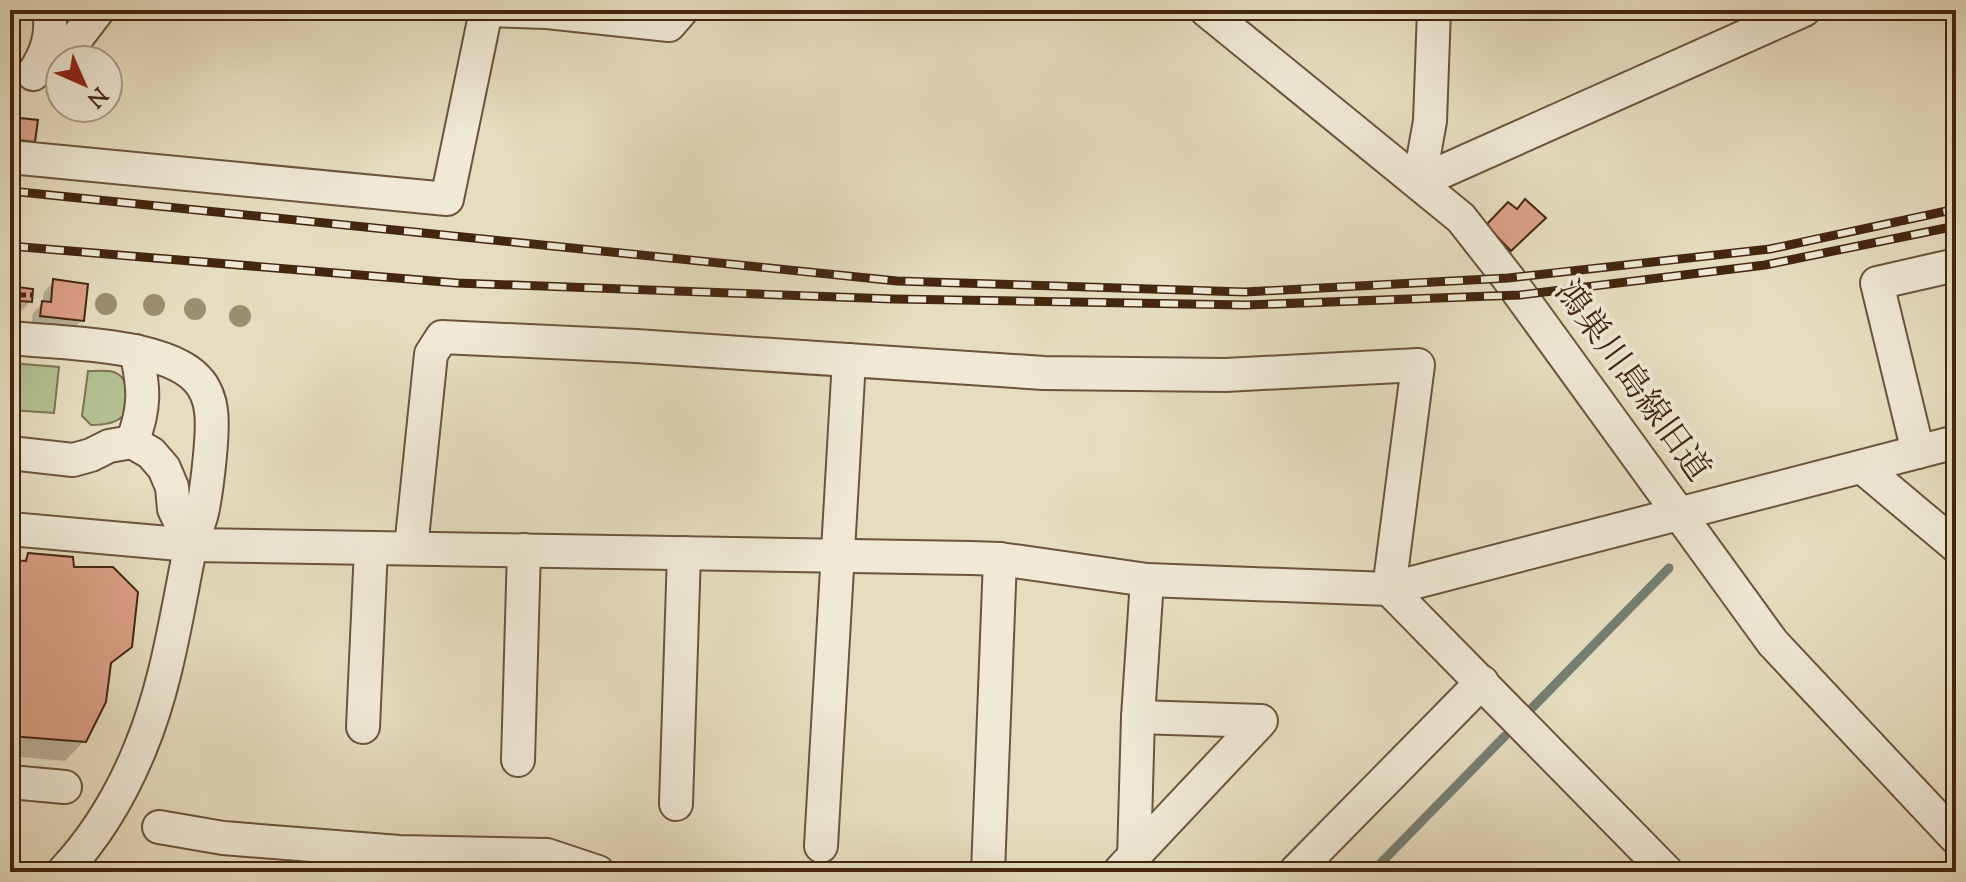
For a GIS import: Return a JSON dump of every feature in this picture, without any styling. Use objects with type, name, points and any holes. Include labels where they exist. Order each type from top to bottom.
[{"type":"street","points":[[41,67],[52,27],[49,10]]},
{"type":"street","points":[[41,67],[98,10]]},
{"type":"street","points":[[10,157],[447,199],[485,11],[547,11],[669,25],[682,10]]},
{"type":"street","name":"鴻巣川島線旧道","points":[[1206,10],[1461,218],[1773,643],[1956,838]]},
{"type":"street","points":[[1419,182],[1430,121],[1434,10]]},
{"type":"street","points":[[1419,182],[1804,10]]},
{"type":"street","points":[[1918,452],[1877,283],[1956,265]]},
{"type":"street","points":[[411,548],[431,354],[442,337],[636,346],[1044,373],[1210,375],[1418,365],[1389,589]]},
{"type":"street","points":[[10,338],[136,351],[172,360],[198,380],[208,397],[212,414],[203,510],[191,545],[173,645],[157,705],[123,787],[100,826],[63,872]]},
{"type":"street","points":[[132,442],[139,425],[144,386],[136,351]]},
{"type":"street","points":[[821,846],[849,360]]},
{"type":"street","points":[[10,453],[73,460],[109,446],[132,442],[151,453],[164,468],[172,487],[174,509],[191,545]]},
{"type":"street","points":[[10,529],[191,545],[1000,559],[1147,580],[1389,589],[1956,442]]},
{"type":"street","points":[[1862,467],[1956,546]]},
{"type":"street","points":[[363,727],[371,548]]},
{"type":"street","points":[[518,760],[524,550]]},
{"type":"street","points":[[676,804],[684,553]]},
{"type":"street","points":[[988,872],[1000,559]]},
{"type":"street","points":[[1127,865],[1147,580]]},
{"type":"street","points":[[1389,589],[1667,872]]},
{"type":"street","points":[[1295,872],[1482,682]]},
{"type":"street","points":[[1127,865],[1261,721],[1138,717]]},
{"type":"street","points":[[10,782],[65,787]]},
{"type":"street","points":[[159,827],[223,838],[399,852],[547,855],[598,872]]},
{"type":"path","points":[[10,295],[33,295]]},
{"type":"green space","points":[[10,363],[59,367],[54,413],[10,410]]},
{"type":"green space","points":[[88,371],[114,372],[124,380],[129,400],[122,417],[107,424],[91,425],[82,416]]},
{"type":"building","points":[[10,117],[38,120],[35,142],[10,139]]},
{"type":"building","points":[[1525,199],[1546,218],[1511,251],[1486,225],[1508,202],[1517,209]]},
{"type":"building","points":[[53,279],[88,284],[84,321],[40,316],[42,301],[51,302]]},
{"type":"building","points":[[10,286],[33,289],[32,302],[10,300]]},
{"type":"building","points":[[28,553],[73,557],[74,567],[113,567],[138,592],[132,647],[111,663],[106,702],[86,742],[10,736],[10,560],[26,561]]},
{"type":"waterway","points":[[1531,709],[1669,568]]},
{"type":"waterway","points":[[1372,872],[1505,736]]},
{"type":"railway","points":[[10,191],[897,281],[1245,292],[1508,278],[1770,249],[1956,209]]},
{"type":"railway","points":[[10,246],[457,283],[893,299],[1246,305],[1520,295],[1765,265],[1956,226]]}]
